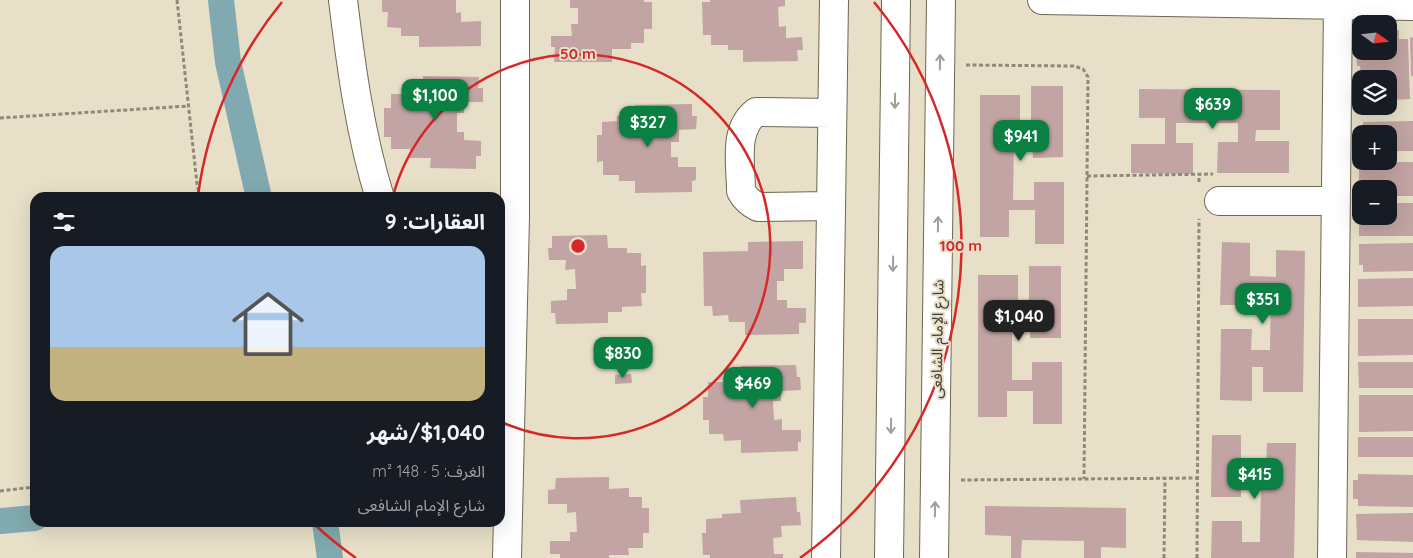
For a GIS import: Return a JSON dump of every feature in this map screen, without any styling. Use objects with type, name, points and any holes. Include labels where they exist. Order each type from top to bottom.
[{"type":"street","points":[[343,0],[350,58],[369,164],[378,192]]},
{"type":"street","points":[[507,558],[508,218],[515,0]]},
{"type":"street","points":[[826,558],[834,0]]},
{"type":"street","points":[[889,558],[896,0]]},
{"type":"street","name":"شارع الإمام الشافعى","points":[[934,558],[941,0]]},
{"type":"street","points":[[1042,0],[1413,6]]},
{"type":"street","points":[[1332,558],[1338,4]]},
{"type":"street","points":[[831,206],[758,207],[750,204],[744,198],[741,190],[741,135],[748,118],[756,112],[832,113]]},
{"type":"street","points":[[1209,206],[1336,201]]},
{"type":"path","points":[[177,0],[199,192]]},
{"type":"path","points":[[940,65],[1074,66],[1084,69],[1088,77],[1084,479]]},
{"type":"path","points":[[0,118],[188,106]]},
{"type":"path","points":[[1199,174],[1199,183]]},
{"type":"path","points":[[1197,558],[1198,478],[1209,206]]},
{"type":"path","points":[[1164,558],[1165,478]]},
{"type":"path","points":[[935,481],[1198,478]]},
{"type":"path","points":[[0,491],[30,488]]},
{"type":"building","points":[[382,0],[456,0],[456,13],[461,12],[461,22],[481,21],[481,46],[419,47],[419,36],[401,36],[401,28],[387,27],[388,12],[382,12]]},
{"type":"building","points":[[570,0],[644,0],[644,2],[652,2],[652,29],[644,29],[644,43],[631,43],[631,49],[612,49],[612,62],[554,62],[555,47],[551,47],[551,36],[572,36],[571,24],[578,24],[578,8],[570,8]]},
{"type":"building","points":[[710,0],[785,0],[785,6],[778,7],[779,27],[786,26],[786,38],[802,37],[803,50],[797,50],[798,61],[743,62],[743,50],[728,50],[728,45],[711,45],[711,35],[703,35],[702,2],[710,2]]},
{"type":"building","points":[[1399,30],[1399,39],[1408,39],[1410,99],[1397,100],[1397,70],[1360,70],[1360,66],[1357,66],[1357,60],[1398,60]]},
{"type":"building","points":[[1410,37],[1413,38],[1413,76],[1411,76]]},
{"type":"building","points":[[423,76],[479,77],[478,88],[483,88],[483,102],[464,102],[464,113],[457,113],[457,132],[464,132],[464,140],[481,141],[481,156],[476,156],[476,169],[430,168],[431,158],[410,158],[410,149],[391,149],[391,137],[384,137],[384,108],[391,108],[391,94],[404,94],[404,87],[423,87]]},
{"type":"building","points":[[1031,86],[1063,86],[1063,157],[1033,158],[1032,137],[1014,137],[1013,200],[1034,200],[1034,182],[1064,182],[1064,244],[1035,244],[1035,210],[1009,210],[1009,237],[980,237],[980,95],[1020,95],[1020,120],[1031,120]]},
{"type":"building","points":[[1139,89],[1280,90],[1280,130],[1256,130],[1255,141],[1289,141],[1289,173],[1217,173],[1218,142],[1238,142],[1238,123],[1176,123],[1176,143],[1193,143],[1193,174],[1131,173],[1131,144],[1165,144],[1165,118],[1139,118]]},
{"type":"building","points":[[692,104],[692,116],[697,116],[696,129],[679,130],[679,142],[671,142],[671,157],[678,157],[678,167],[696,167],[696,180],[692,181],[692,192],[635,193],[635,181],[619,181],[619,175],[603,175],[603,161],[597,162],[597,135],[602,135],[602,122],[617,121],[617,116],[635,116],[635,105]]},
{"type":"building","points":[[1413,121],[1413,151],[1397,151],[1397,125],[1363,125],[1363,122]]},
{"type":"building","points":[[1397,162],[1413,162],[1413,196],[1397,196],[1397,180],[1359,180],[1359,170],[1397,170]]},
{"type":"building","points":[[1397,203],[1413,203],[1413,236],[1359,236],[1359,225],[1397,225]]},
{"type":"building","points":[[607,235],[608,248],[627,248],[627,253],[641,253],[641,266],[646,265],[646,293],[641,293],[642,306],[622,307],[622,312],[608,312],[608,323],[556,324],[555,313],[551,313],[551,301],[567,300],[567,289],[576,289],[575,269],[565,270],[566,260],[549,260],[548,248],[552,248],[552,236]]},
{"type":"building","points":[[803,241],[803,269],[784,269],[784,281],[777,281],[777,300],[787,300],[787,308],[806,308],[806,323],[799,323],[799,334],[745,335],[745,322],[729,322],[728,315],[713,316],[712,306],[704,306],[703,252],[748,251],[748,242]]},
{"type":"building","points":[[1222,242],[1250,243],[1250,276],[1276,277],[1276,250],[1305,251],[1303,392],[1263,392],[1263,367],[1252,367],[1252,401],[1220,400],[1221,329],[1252,329],[1251,350],[1270,350],[1271,287],[1251,287],[1250,305],[1220,305]]},
{"type":"building","points":[[1413,243],[1413,271],[1363,272],[1363,265],[1359,265],[1359,244]]},
{"type":"building","points":[[1029,266],[1061,266],[1061,338],[1030,338],[1031,317],[1012,317],[1012,380],[1032,380],[1032,362],[1062,362],[1062,424],[1033,424],[1033,391],[1007,391],[1007,417],[978,417],[978,275],[1018,275],[1018,300],[1029,300]]},
{"type":"building","points":[[1413,278],[1413,306],[1358,307],[1358,279]]},
{"type":"building","points":[[1358,319],[1413,319],[1413,355],[1358,356]]},
{"type":"building","points":[[1358,362],[1413,362],[1413,388],[1359,388]]},
{"type":"building","points":[[796,365],[797,377],[800,377],[801,390],[781,391],[781,401],[773,401],[774,420],[782,419],[782,430],[801,430],[801,442],[798,442],[798,451],[741,453],[741,440],[724,441],[723,434],[709,434],[709,420],[703,420],[703,397],[708,397],[708,382],[723,382],[723,377],[741,376],[741,366]]},
{"type":"building","points":[[631,374],[632,383],[615,384],[615,375]]},
{"type":"building","points":[[1359,395],[1413,395],[1413,431],[1359,432]]},
{"type":"building","points":[[1212,435],[1241,435],[1241,469],[1266,469],[1267,443],[1296,443],[1294,558],[1211,558],[1212,521],[1242,521],[1242,542],[1260,542],[1261,480],[1241,479],[1241,497],[1211,497]]},
{"type":"building","points":[[1358,437],[1413,437],[1413,457],[1358,457]]},
{"type":"building","points":[[1358,474],[1413,475],[1413,507],[1358,506],[1358,499],[1353,499],[1353,480],[1358,480]]},
{"type":"building","points":[[609,477],[609,489],[629,488],[629,497],[642,497],[642,508],[649,508],[649,533],[643,533],[643,548],[628,548],[629,555],[609,555],[609,558],[560,558],[560,554],[550,554],[550,541],[570,541],[570,532],[577,532],[576,512],[567,513],[567,504],[548,504],[548,490],[555,489],[556,478]]},
{"type":"building","points":[[796,497],[797,512],[800,512],[801,525],[781,526],[782,537],[773,538],[774,554],[783,554],[783,558],[710,558],[710,555],[703,555],[702,533],[706,533],[706,519],[722,518],[722,514],[741,513],[740,500]]},
{"type":"building","points":[[985,506],[1126,508],[1126,548],[1101,547],[1101,558],[1084,558],[1084,541],[1022,540],[1021,558],[1011,558],[1011,536],[985,535]]},
{"type":"building","points":[[1413,513],[1413,542],[1357,540],[1356,514]]},
{"type":"building","points":[[1356,552],[1413,553],[1413,558],[1356,558]]},
{"type":"waterway","points":[[221,0],[228,62],[258,192]]},
{"type":"waterway","points":[[0,521],[30,518]]},
{"type":"waterway","points":[[326,527],[330,558]]}]
